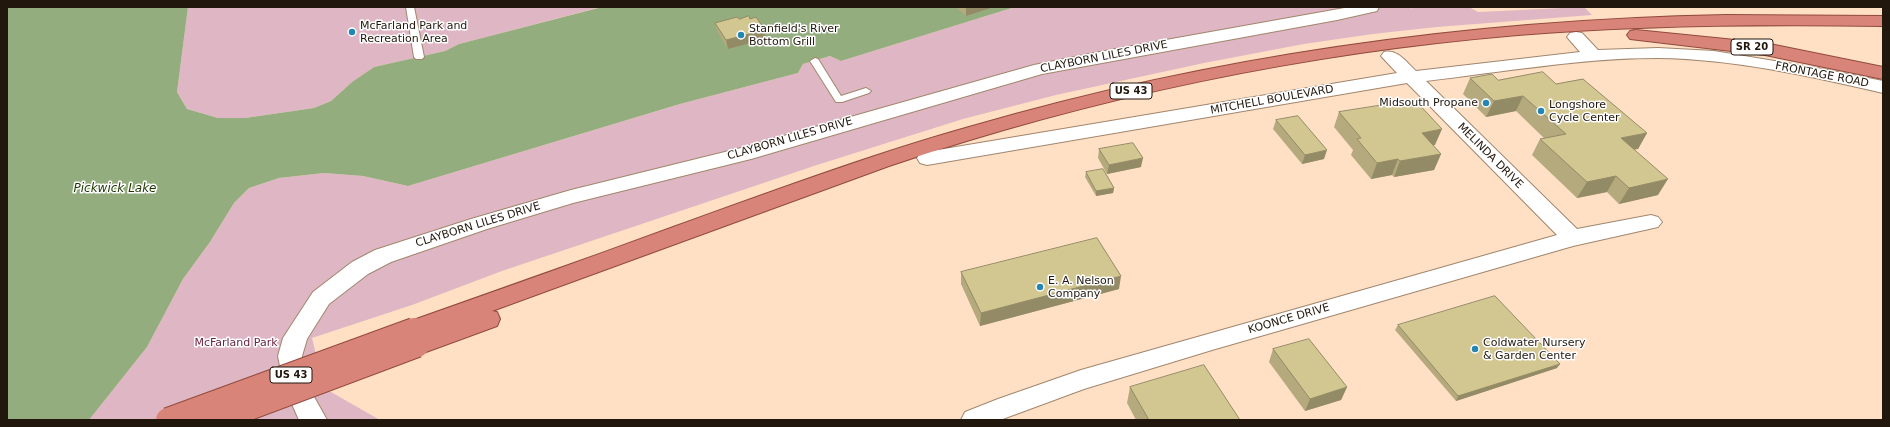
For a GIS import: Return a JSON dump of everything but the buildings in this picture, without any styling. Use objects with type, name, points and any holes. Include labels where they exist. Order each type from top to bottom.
[{"type":"highway","name":"US 43","points":[[218,420],[416,338],[862,167],[1013,121],[1191,77],[1306,56],[1382,45],[1465,35],[1566,26],[1738,20],[1883,21]]},
{"type":"highway","name":"US 43","points":[[168,420],[416,338],[849,184],[927,158],[1062,120],[1164,95],[1287,71],[1476,45],[1619,34],[1776,30],[1883,32]]},
{"type":"highway","name":"SR 20","points":[[1619,34],[1676,38],[1765,49],[1883,72]]},
{"type":"street","name":"CLAYBORN LILES DRIVE","points":[[314,420],[296,386],[290,356],[295,338],[321,298],[360,268],[400,250],[571,197],[748,153],[868,117],[1040,69],[1332,11],[1371,7]]},
{"type":"street","points":[[1576,37],[1593,56]]},
{"type":"street","name":"FRONTAGE ROAD","points":[[1593,56],[1658,53],[1714,56],[1823,74],[1883,87]]},
{"type":"street","name":"MELINDA DRIVE","points":[[1390,56],[1409,77],[1573,238]]},
{"type":"street","name":"MITCHELL BOULEVARD","points":[[927,158],[1409,77],[1593,56]]},
{"type":"street","name":"KOONCE DRIVE","points":[[974,420],[1007,406],[1088,378],[1573,238],[1651,222]]},
{"type":"lane","points":[[410,7],[419,57]]},
{"type":"lane","points":[[815,60],[839,100],[866,91]]},
{"type":"green space","points":[[188,7],[601,7],[459,44],[445,51],[374,67],[352,82],[331,101],[314,108],[245,118],[218,118],[187,109],[177,92]]},
{"type":"green space","name":"McFarland Park","points":[[1015,7],[1412,7],[1410,9],[1415,7],[1469,7],[1478,12],[1584,7],[1592,15],[1437,27],[1304,44],[1204,63],[1056,95],[963,119],[817,165],[502,271],[412,305],[312,338],[324,388],[380,420],[89,420],[147,347],[183,279],[210,242],[234,203],[249,188],[279,178],[324,173],[363,176],[408,186],[680,104],[798,73],[803,64],[830,56],[841,61]]},
{"type":"water","name":"Pickwick Lake","points":[[7,7],[188,7],[177,92],[187,109],[218,118],[245,118],[314,108],[331,101],[352,82],[374,67],[445,51],[459,44],[602,7],[1015,7],[841,61],[830,56],[803,64],[798,73],[680,104],[408,186],[363,176],[324,173],[279,178],[249,188],[234,203],[210,242],[183,279],[147,347],[89,420],[7,420]]},
{"type":"place","name":"McFarland Park and Recreation Area","points":[[352,32]]},
{"type":"place","name":"Stanfield's River Bottom Grill","points":[[741,35]]},
{"type":"place","name":"Midsouth Propane","points":[[1486,103]]},
{"type":"place","name":"Longshore Cycle Center","points":[[1541,111]]},
{"type":"place","name":"E. A. Nelson Company","points":[[1040,287]]},
{"type":"place","name":"Coldwater Nursery & Garden Center","points":[[1475,349]]}]
